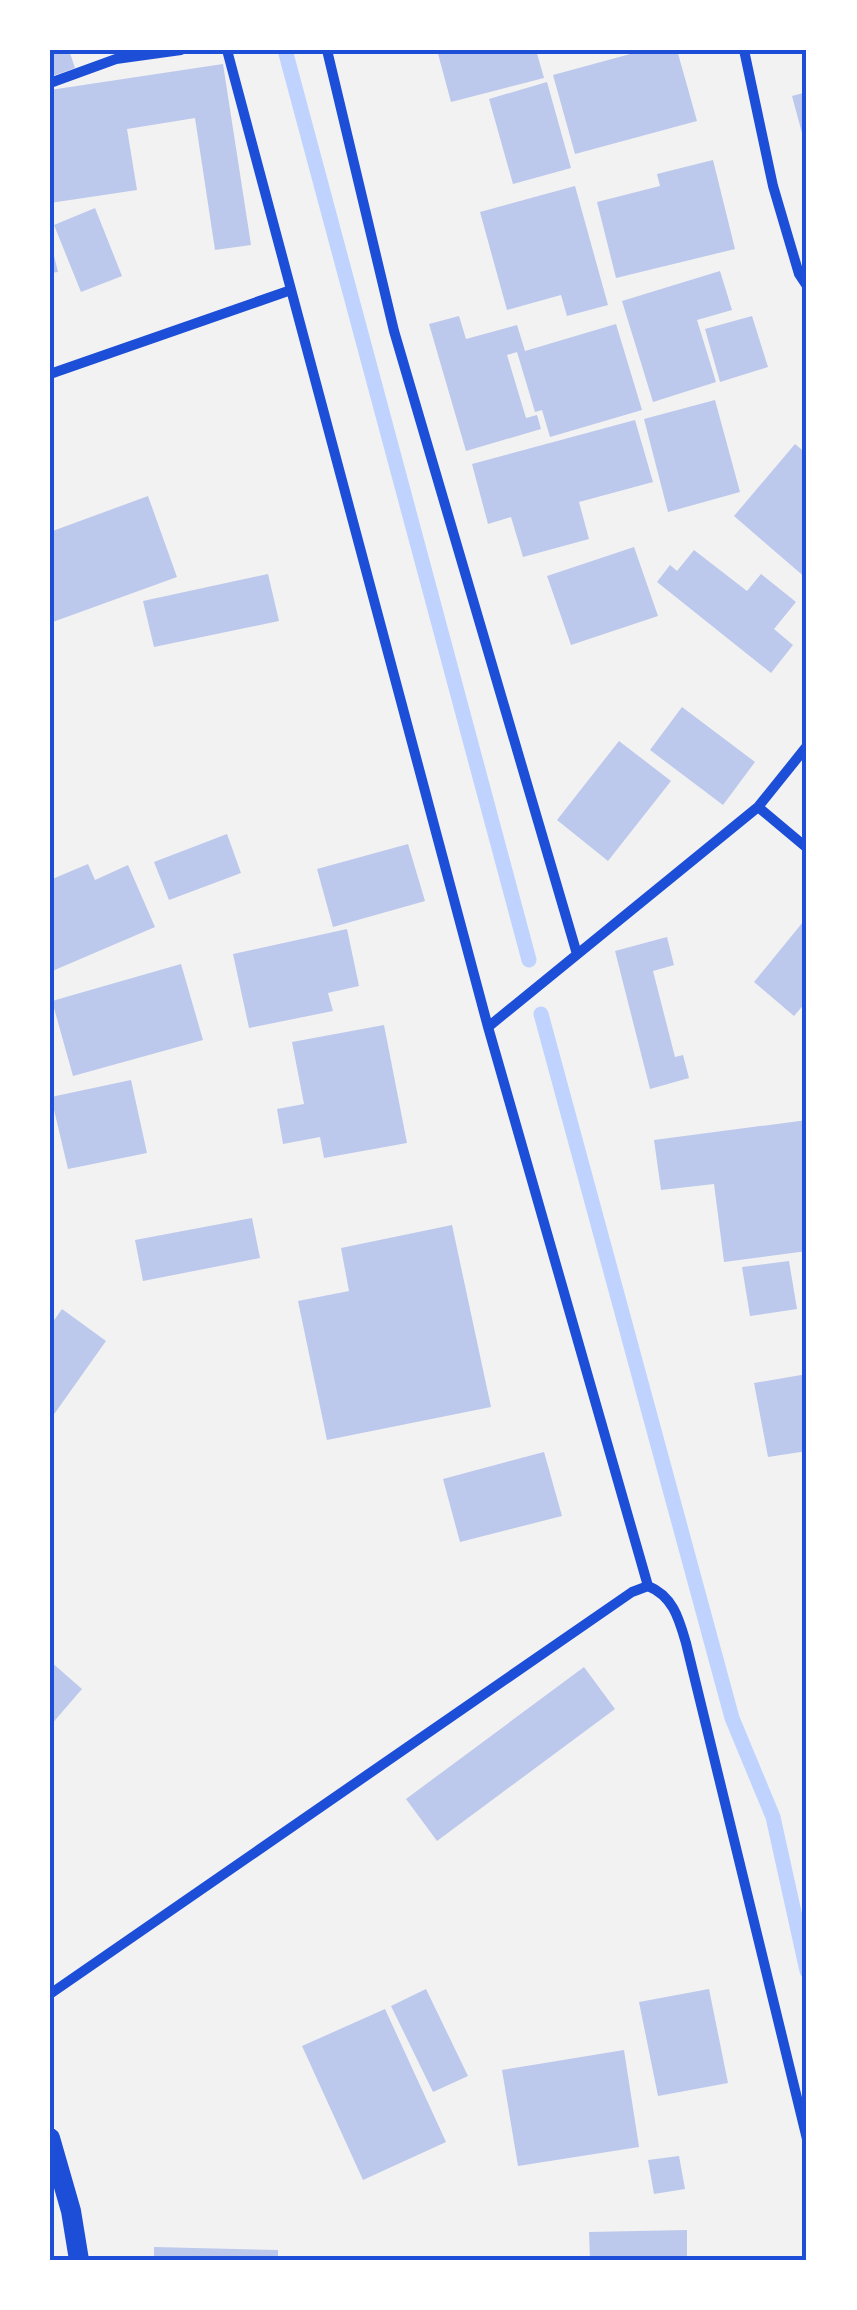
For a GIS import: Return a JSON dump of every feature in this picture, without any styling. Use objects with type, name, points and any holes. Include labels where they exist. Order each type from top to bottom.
[{"type":"main road","points":[[50,2138],[71,2211],[78,2260]]},
{"type":"street","points":[[50,83],[116,60],[181,50]]},
{"type":"street","points":[[227,50],[488,1028],[648,1586]]},
{"type":"street","points":[[326,50],[394,331],[577,954]]},
{"type":"street","points":[[744,50],[772,186],[798,274],[807,286]]},
{"type":"street","points":[[50,374],[291,290]]},
{"type":"street","points":[[488,1028],[758,806],[807,746]]},
{"type":"street","points":[[758,806],[807,848]]},
{"type":"street","points":[[50,1994],[632,1592],[648,1586],[670,1601],[686,1643],[807,2139]]},
{"type":"building","points":[[50,50],[69,50],[75,68],[50,77]]},
{"type":"building","points":[[437,50],[536,50],[544,78],[451,102]]},
{"type":"building","points":[[645,50],[677,50],[697,121],[575,154],[553,75]]},
{"type":"building","points":[[223,64],[251,245],[215,250],[195,118],[127,129],[137,190],[50,203],[50,90]]},
{"type":"building","points":[[547,82],[571,168],[513,184],[489,99]]},
{"type":"building","points":[[807,92],[807,148],[806,148],[792,96]]},
{"type":"building","points":[[713,160],[735,249],[616,278],[597,202],[660,186],[657,174]]},
{"type":"building","points":[[575,186],[608,305],[567,316],[561,295],[507,310],[480,212]]},
{"type":"building","points":[[95,208],[122,276],[81,292],[54,225]]},
{"type":"building","points":[[50,239],[58,272],[50,273]]},
{"type":"building","points":[[720,271],[732,310],[697,320],[716,382],[653,402],[622,301]]},
{"type":"building","points":[[459,316],[466,339],[517,325],[525,351],[616,324],[642,410],[550,437],[542,410],[535,412],[517,352],[507,355],[526,418],[537,415],[541,429],[466,451],[429,324]]},
{"type":"building","points":[[752,316],[768,367],[720,382],[705,329]]},
{"type":"building","points":[[715,400],[740,492],[668,512],[644,419]]},
{"type":"building","points":[[635,420],[653,482],[579,502],[589,539],[523,557],[511,517],[488,524],[472,464]]},
{"type":"building","points":[[795,444],[807,454],[807,579],[734,516]]},
{"type":"building","points":[[148,496],[177,577],[50,623],[50,532]]},
{"type":"building","points":[[634,547],[658,616],[571,645],[547,576]]},
{"type":"building","points":[[694,550],[747,591],[761,574],[796,602],[774,629],[793,645],[771,673],[657,582],[670,565],[677,571]]},
{"type":"building","points":[[268,574],[279,621],[154,647],[143,601]]},
{"type":"building","points":[[682,707],[755,762],[723,805],[650,750]]},
{"type":"building","points":[[619,741],[671,781],[608,861],[557,820]]},
{"type":"building","points":[[227,834],[241,873],[169,900],[154,862]]},
{"type":"building","points":[[408,844],[425,901],[333,927],[317,869]]},
{"type":"building","points":[[88,864],[95,880],[128,865],[155,927],[50,972],[50,880]]},
{"type":"building","points":[[807,917],[807,1001],[794,1016],[754,982]]},
{"type":"building","points":[[347,929],[359,986],[328,993],[333,1011],[249,1028],[233,954]]},
{"type":"building","points":[[667,937],[674,965],[653,971],[675,1057],[683,1055],[689,1078],[650,1089],[615,951]]},
{"type":"building","points":[[181,964],[203,1040],[73,1076],[52,1001]]},
{"type":"building","points":[[384,1025],[407,1143],[324,1158],[320,1137],[283,1144],[277,1109],[304,1104],[292,1042]]},
{"type":"building","points":[[131,1080],[147,1153],[68,1169],[51,1097]]},
{"type":"building","points":[[807,1120],[807,1251],[724,1262],[714,1184],[661,1190],[654,1140]]},
{"type":"building","points":[[252,1218],[260,1258],[143,1281],[135,1240]]},
{"type":"building","points":[[452,1225],[491,1407],[327,1440],[298,1301],[349,1291],[341,1248]]},
{"type":"building","points":[[789,1261],[797,1309],[750,1316],[742,1267]]},
{"type":"building","points":[[62,1309],[106,1341],[50,1420],[50,1326]]},
{"type":"building","points":[[807,1374],[807,1451],[768,1457],[754,1383]]},
{"type":"building","points":[[544,1452],[562,1516],[460,1542],[443,1479]]},
{"type":"building","points":[[50,1661],[82,1689],[50,1726]]},
{"type":"building","points":[[584,1667],[615,1709],[437,1841],[406,1799]]},
{"type":"building","points":[[426,1989],[468,2076],[433,2092],[391,2006]]},
{"type":"building","points":[[709,1989],[728,2083],[658,2096],[639,2002]]},
{"type":"building","points":[[385,2009],[446,2142],[363,2180],[302,2046]]},
{"type":"building","points":[[624,2050],[639,2147],[518,2166],[502,2070]]},
{"type":"building","points":[[679,2156],[685,2189],[654,2194],[648,2160]]},
{"type":"building","points":[[687,2230],[687,2260],[590,2260],[589,2232]]},
{"type":"building","points":[[154,2247],[278,2250],[278,2260],[154,2260]]},
{"type":"waterway","points":[[285,50],[529,960]]},
{"type":"waterway","points":[[541,1014],[732,1718],[773,1817],[807,1971]]}]
